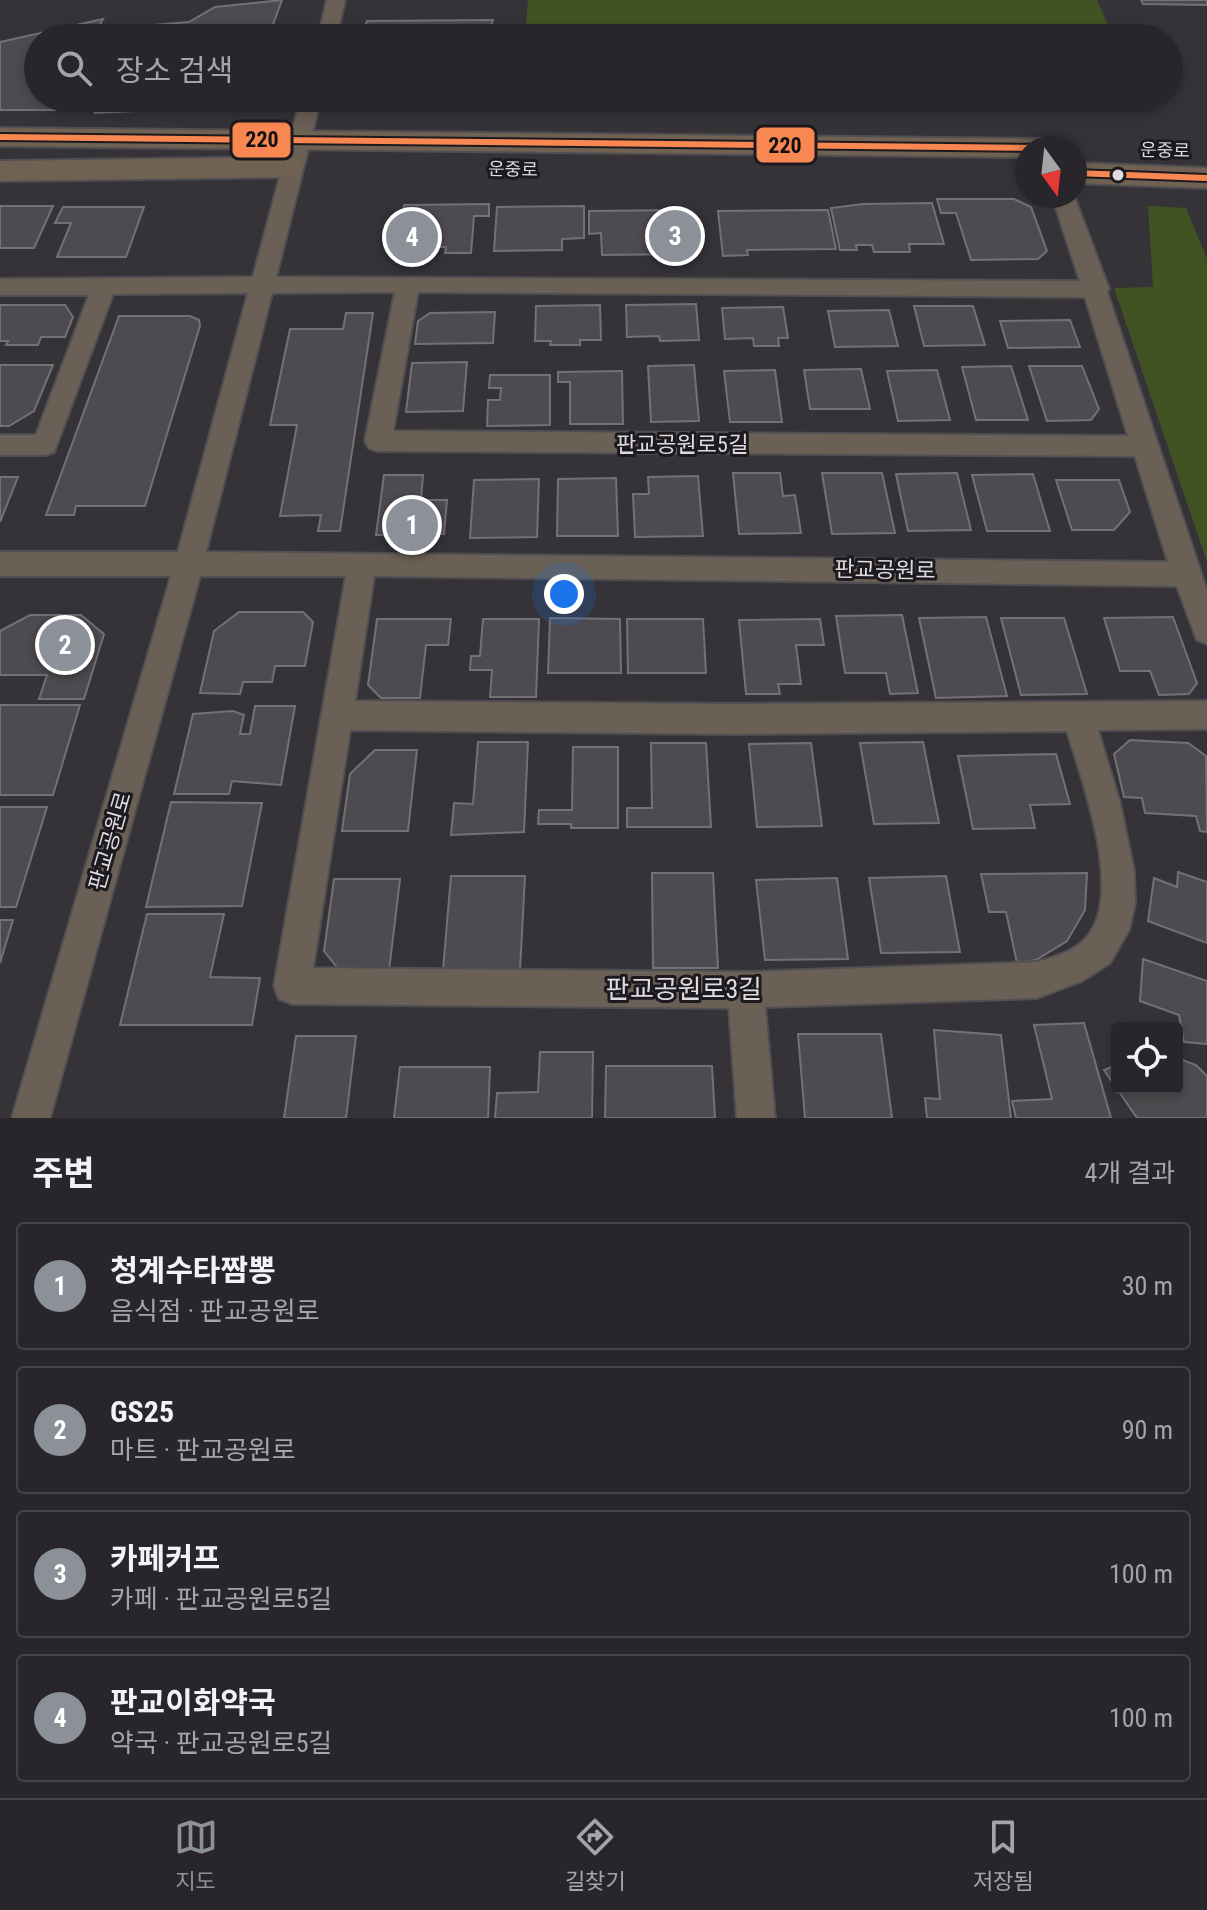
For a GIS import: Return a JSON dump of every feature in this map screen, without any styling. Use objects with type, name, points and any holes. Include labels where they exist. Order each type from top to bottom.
[{"type":"main road","name":"운중로","points":[[0,137],[297,153],[1015,173]]},
{"type":"main road","name":"운중로","points":[[0,171],[297,153],[1015,148]]},
{"type":"main road","name":"운중로","points":[[1087,149],[1207,151]]},
{"type":"main road","name":"운중로","points":[[1087,173],[1207,178]]},
{"type":"street","points":[[330,24],[336,0]]},
{"type":"street","name":"판교공원로","points":[[31,1118],[189,564],[307,112]]},
{"type":"street","points":[[1067,208],[1097,289],[1185,574],[1207,631]]},
{"type":"street","points":[[0,287],[408,284],[1097,289]]},
{"type":"street","name":"판교공원로5길","points":[[408,284],[378,441],[1146,446]]},
{"type":"street","points":[[0,445],[45,445],[104,286]]},
{"type":"street","name":"판교공원로","points":[[0,564],[362,564],[1185,574]]},
{"type":"street","name":"판교공원로3길","points":[[362,564],[292,986],[746,990],[1037,980],[1074,968],[1100,950],[1114,925],[1119,887],[1117,852],[1078,716]]},
{"type":"street","points":[[338,715],[734,719],[1207,715]]},
{"type":"street","points":[[746,990],[756,1118]]},
{"type":"green space","points":[[528,0],[1097,0],[1108,24],[526,24]]},
{"type":"green space","points":[[1148,206],[1186,208],[1207,259],[1207,562],[1114,288],[1153,287]]},
{"type":"building","points":[[282,0],[273,24],[166,24],[189,22],[215,7]]},
{"type":"building","points":[[1141,0],[1207,0],[1207,5],[1143,4]]},
{"type":"building","points":[[103,19],[100,24],[81,24]]},
{"type":"building","points":[[493,20],[492,24],[366,24],[367,21]]},
{"type":"building","points":[[24,37],[24,110],[0,110],[0,42]]},
{"type":"building","points":[[937,199],[1014,199],[1015,208],[1031,208],[1047,251],[1038,259],[971,260],[956,213],[941,213]]},
{"type":"building","points":[[932,203],[944,244],[909,244],[910,252],[874,252],[872,245],[856,245],[857,250],[840,250],[831,208],[863,204]]},
{"type":"building","points":[[489,204],[489,216],[474,216],[471,253],[445,253],[446,247],[422,247],[420,262],[396,262],[404,205]]},
{"type":"building","points":[[0,206],[53,206],[34,248],[0,248]]},
{"type":"building","points":[[584,206],[584,238],[562,239],[562,250],[494,251],[497,207]]},
{"type":"building","points":[[63,207],[144,207],[126,257],[57,257],[71,223],[55,223]]},
{"type":"building","points":[[683,210],[687,254],[602,255],[601,233],[589,234],[589,211]]},
{"type":"building","points":[[828,210],[836,249],[747,250],[748,255],[723,256],[718,211]]},
{"type":"building","points":[[696,304],[699,340],[660,341],[659,336],[627,337],[626,305]]},
{"type":"building","points":[[0,305],[65,305],[73,317],[65,337],[41,337],[38,345],[6,345],[8,341],[0,341]]},
{"type":"building","points":[[600,305],[601,340],[580,340],[580,345],[550,345],[551,341],[535,341],[536,306]]},
{"type":"building","points":[[914,306],[973,306],[985,345],[924,346]]},
{"type":"building","points":[[783,307],[788,338],[778,338],[779,346],[754,346],[753,338],[725,339],[722,308]]},
{"type":"building","points":[[889,310],[898,346],[835,347],[828,311]]},
{"type":"building","points":[[495,312],[493,343],[415,344],[418,321],[430,313]]},
{"type":"building","points":[[346,313],[373,313],[340,531],[318,531],[321,515],[280,516],[297,425],[270,425],[290,329],[343,329]]},
{"type":"building","points":[[119,316],[190,316],[199,320],[200,326],[145,506],[76,506],[74,515],[46,515]]},
{"type":"building","points":[[1070,320],[1080,347],[1008,348],[1000,321]]},
{"type":"building","points":[[467,362],[463,411],[406,412],[412,363]]},
{"type":"building","points":[[0,365],[53,365],[34,411],[9,426],[0,426]]},
{"type":"building","points":[[694,365],[699,421],[651,422],[648,366]]},
{"type":"building","points":[[1011,366],[1028,420],[976,420],[962,367]]},
{"type":"building","points":[[1029,366],[1082,366],[1099,409],[1091,420],[1047,421]]},
{"type":"building","points":[[861,369],[870,409],[810,409],[804,370]]},
{"type":"building","points":[[775,370],[782,422],[730,422],[724,371]]},
{"type":"building","points":[[937,370],[950,420],[898,421],[887,371]]},
{"type":"building","points":[[622,371],[623,424],[570,424],[570,382],[558,382],[558,372]]},
{"type":"building","points":[[490,375],[550,375],[550,425],[487,426],[488,400],[500,400],[501,388],[489,388]]},
{"type":"building","points":[[733,473],[780,473],[783,496],[795,495],[801,533],[739,534]]},
{"type":"building","points":[[822,473],[882,473],[895,533],[832,534]]},
{"type":"building","points":[[957,473],[971,530],[908,531],[896,474]]},
{"type":"building","points":[[1033,474],[1050,531],[987,531],[972,475]]},
{"type":"building","points":[[384,475],[423,475],[421,500],[447,500],[444,534],[376,535]]},
{"type":"building","points":[[698,476],[703,536],[635,537],[633,494],[649,494],[648,477]]},
{"type":"building","points":[[0,477],[18,477],[0,522]]},
{"type":"building","points":[[616,478],[618,536],[557,536],[558,479]]},
{"type":"building","points":[[539,479],[537,537],[470,538],[474,480]]},
{"type":"building","points":[[1056,480],[1119,480],[1130,512],[1114,530],[1072,530]]},
{"type":"building","points":[[239,612],[303,612],[313,622],[305,666],[275,666],[272,682],[243,682],[240,694],[200,693],[214,631]]},
{"type":"building","points":[[30,615],[81,615],[104,634],[84,699],[39,699],[47,675],[0,675],[0,631]]},
{"type":"building","points":[[902,615],[918,693],[890,694],[886,673],[845,673],[836,616]]},
{"type":"building","points":[[986,617],[1007,696],[936,698],[919,618]]},
{"type":"building","points":[[1173,617],[1197,683],[1189,694],[1159,695],[1150,671],[1120,671],[1104,618]]},
{"type":"building","points":[[550,618],[620,619],[621,673],[548,673]]},
{"type":"building","points":[[1001,618],[1064,618],[1087,694],[1021,695]]},
{"type":"building","points":[[377,619],[451,619],[448,645],[426,645],[420,698],[381,698],[368,685]]},
{"type":"building","points":[[483,619],[539,619],[536,697],[490,697],[492,670],[470,670],[471,656],[480,656]]},
{"type":"building","points":[[627,619],[703,619],[706,673],[628,673]]},
{"type":"building","points":[[820,619],[824,645],[796,645],[801,684],[778,684],[780,694],[746,694],[739,620]]},
{"type":"building","points":[[0,705],[80,705],[53,795],[0,795]]},
{"type":"building","points":[[255,706],[295,706],[281,785],[232,781],[229,794],[174,794],[193,714],[233,711],[244,715],[240,734],[250,734]]},
{"type":"building","points":[[1130,740],[1188,743],[1206,756],[1207,832],[1200,831],[1196,816],[1145,813],[1142,798],[1124,797],[1114,754]]},
{"type":"building","points":[[478,742],[528,742],[524,832],[451,835],[454,803],[473,804]]},
{"type":"building","points":[[923,742],[939,823],[874,824],[860,743]]},
{"type":"building","points":[[651,743],[706,743],[711,827],[627,827],[627,808],[652,808]]},
{"type":"building","points":[[811,743],[822,826],[757,827],[749,744]]},
{"type":"building","points":[[573,747],[618,747],[618,828],[538,824],[539,810],[572,810]]},
{"type":"building","points":[[375,750],[417,750],[408,831],[342,831],[350,774]]},
{"type":"building","points":[[1056,754],[1070,804],[1030,805],[1035,828],[973,829],[958,756]]},
{"type":"building","points":[[171,802],[262,803],[242,906],[146,907]]},
{"type":"building","points":[[0,807],[47,807],[16,907],[0,907]]},
{"type":"building","points":[[1178,872],[1207,882],[1207,943],[1148,921],[1154,878],[1177,887]]},
{"type":"building","points":[[652,873],[713,873],[718,968],[653,968]]},
{"type":"building","points":[[1087,873],[1085,910],[1067,941],[1036,960],[1017,963],[1006,912],[989,912],[981,874]]},
{"type":"building","points":[[451,876],[525,876],[520,970],[443,970]]},
{"type":"building","points":[[946,876],[960,952],[881,953],[869,878]]},
{"type":"building","points":[[837,878],[848,959],[765,960],[756,880]]},
{"type":"building","points":[[334,879],[400,879],[389,971],[340,971],[324,951]]},
{"type":"building","points":[[147,914],[224,914],[210,977],[260,978],[252,1025],[120,1025]]},
{"type":"building","points":[[0,920],[13,920],[0,963]]},
{"type":"building","points":[[1143,959],[1207,981],[1207,1044],[1184,1042],[1183,1022],[1179,1015],[1140,1001]]},
{"type":"building","points":[[1084,1023],[1111,1118],[1016,1118],[1012,1101],[1052,1099],[1034,1025]]},
{"type":"building","points":[[934,1030],[1001,1035],[1011,1118],[927,1118],[925,1098],[940,1099]]},
{"type":"building","points":[[798,1034],[881,1034],[892,1118],[805,1118]]},
{"type":"building","points":[[296,1036],[356,1036],[346,1118],[284,1118]]},
{"type":"building","points":[[540,1052],[593,1052],[592,1118],[495,1118],[497,1093],[538,1092]]},
{"type":"building","points":[[1183,1060],[1196,1065],[1207,1076],[1207,1118],[1137,1118],[1120,1094],[1183,1094]]},
{"type":"building","points":[[606,1066],[712,1066],[715,1118],[605,1118]]},
{"type":"building","points":[[400,1067],[490,1067],[488,1118],[394,1118]]},
{"type":"building","points":[[1111,1067],[1111,1080],[1104,1070]]},
{"type":"transit line","name":"220","points":[[0,137],[1015,148]]},
{"type":"transit line","name":"220","points":[[1087,173],[1207,178]]},
{"type":"place","name":"카페커프","points":[[675,236]]},
{"type":"place","name":"판교이화약국","points":[[412,237]]},
{"type":"place","name":"청계수타짬뽕","points":[[412,525]]},
{"type":"place","name":"GS25","points":[[65,645]]}]
